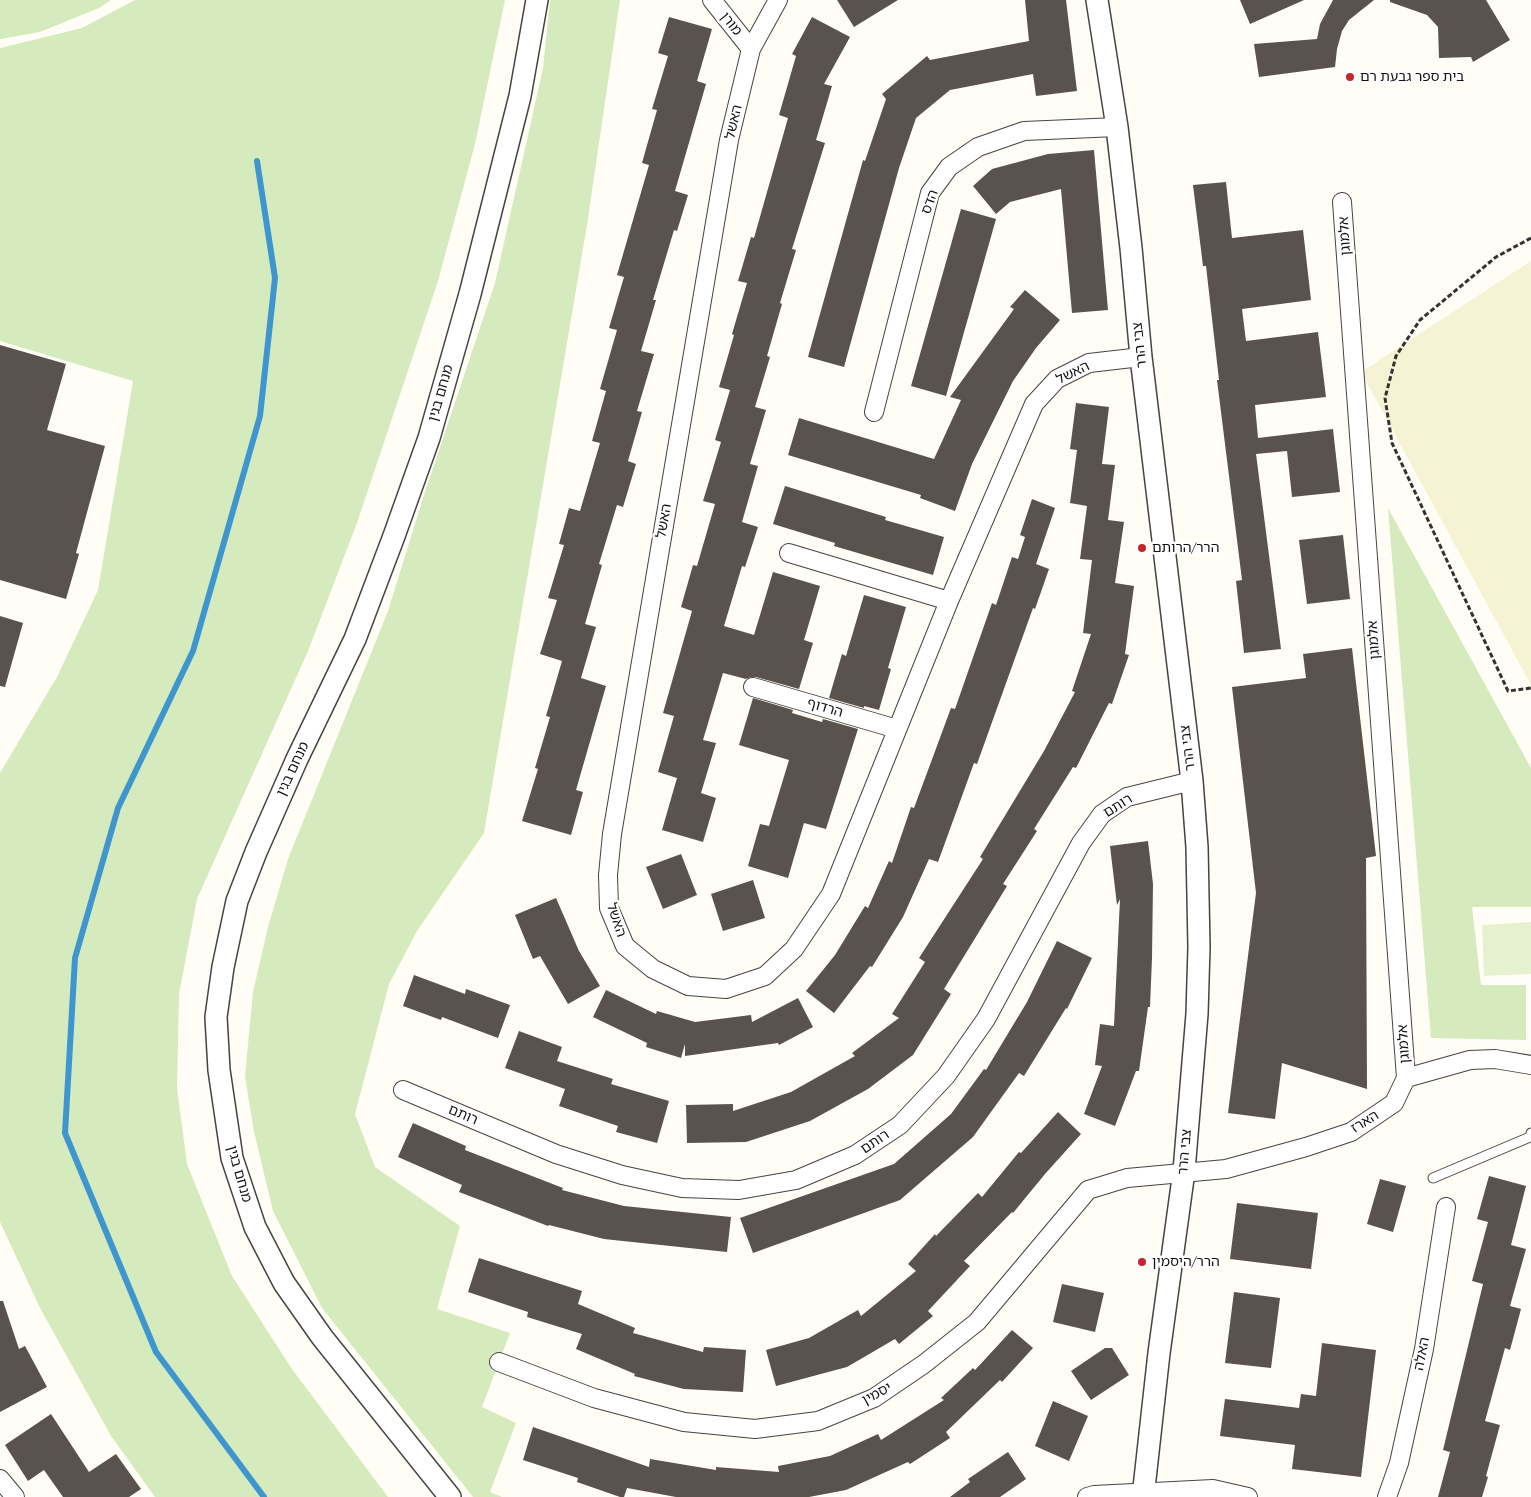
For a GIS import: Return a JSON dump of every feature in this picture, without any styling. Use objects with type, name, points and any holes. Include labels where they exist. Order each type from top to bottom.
[{"type":"street","name":"מנחם בגין","points":[[450,1497],[311,1322],[284,1283],[255,1227],[232,1158],[218,1070],[216,1017],[223,967],[237,901],[296,759],[355,639],[428,438],[470,294],[520,96],[537,0]]},
{"type":"street","name":"מורן","points":[[712,0],[751,49]]},
{"type":"street","name":"האשל","points":[[778,0],[751,49],[729,140],[612,834],[608,875],[609,908],[625,946],[653,969],[688,986],[726,989],[765,976],[794,949],[831,894],[950,601],[1034,404],[1057,379],[1090,363],[1141,357]]},
{"type":"street","name":"צבי הרר","points":[[1097,0],[1117,127],[1141,357],[1192,781],[1198,847],[1199,947],[1197,1014],[1184,1171],[1159,1353],[1143,1495]]},
{"type":"street","name":"הדס","points":[[874,412],[930,193],[949,167],[978,146],[1024,131],[1117,127]]},
{"type":"street","name":"אלמוגן","points":[[1342,202],[1406,1078]]},
{"type":"street","points":[[789,553],[950,601]]},
{"type":"street","name":"הרדוף","points":[[752,687],[897,729]]},
{"type":"street","name":"רותם","points":[[403,1090],[556,1154],[622,1175],[682,1188],[739,1190],[796,1180],[856,1156],[900,1125],[946,1076],[986,1019],[1081,843],[1102,814],[1127,797],[1192,781]]},
{"type":"street","points":[[1406,1078],[1470,1060],[1495,1058],[1531,1065]]},
{"type":"street","name":"הארז","points":[[1184,1171],[1226,1169],[1306,1147],[1351,1132],[1394,1103],[1406,1078]]},
{"type":"street","name":"יסמין","points":[[499,1362],[594,1398],[684,1422],[756,1430],[818,1421],[874,1398],[924,1364],[977,1322],[1088,1190],[1127,1178],[1184,1171]]},
{"type":"street","name":"האלה","points":[[1387,1497],[1399,1463],[1424,1349],[1446,1207]]},
{"type":"street","points":[[0,1479],[15,1497]]},
{"type":"street","points":[[1087,1497],[1094,1495],[1143,1495],[1213,1488],[1248,1497]]},
{"type":"lane","points":[[1433,1178],[1530,1137],[1531,1133]]},
{"type":"path","points":[[1531,238],[1496,256],[1420,320],[1396,356],[1385,398],[1392,443],[1508,691],[1531,688]]},
{"type":"shaded area","points":[[1531,261],[1531,685],[1361,372]]},
{"type":"green space","points":[[0,0],[111,0],[99,8],[40,32],[0,39]]},
{"type":"green space","points":[[135,0],[505,0],[475,144],[438,281],[357,523],[308,651],[197,899],[179,994],[177,1088],[187,1164],[232,1276],[292,1369],[388,1497],[155,1497],[111,1436],[40,1308],[0,1222],[0,773],[57,677],[98,590],[133,381],[0,341],[0,48],[82,28]]},
{"type":"green space","points":[[550,0],[620,0],[587,225],[484,833],[417,931],[389,984],[355,1114],[375,1167],[460,1226],[437,1309],[510,1333],[482,1407],[516,1423],[490,1492],[502,1497],[473,1497],[322,1308],[273,1211],[254,1132],[245,1076],[253,992],[268,927],[288,859],[388,611],[423,498],[495,283],[543,68]]},
{"type":"green space","points":[[1388,508],[1531,768],[1531,907],[1472,907],[1481,985],[1526,985],[1526,1040],[1431,1038]]},
{"type":"green space","points":[[1531,922],[1531,974],[1484,976],[1482,925]]},
{"type":"building","points":[[837,0],[898,0],[854,27]]},
{"type":"building","points":[[1025,0],[1066,0],[1077,91],[1036,96],[1033,74],[950,90],[916,118],[899,168],[844,367],[808,357],[863,160],[865,161],[886,99],[882,94],[927,56],[930,60],[1029,41]]},
{"type":"building","points":[[1240,0],[1304,0],[1250,24]]},
{"type":"building","points":[[1333,0],[1374,0],[1349,20],[1342,31],[1335,67],[1259,77],[1254,44],[1317,39],[1320,24]]},
{"type":"building","points":[[1390,0],[1486,0],[1510,40],[1473,62],[1471,57],[1439,58],[1438,27],[1427,15],[1390,2]]},
{"type":"building","points":[[669,17],[712,29],[697,81],[706,84],[675,191],[688,195],[677,231],[674,230],[653,300],[656,300],[641,351],[654,354],[637,411],[642,412],[628,461],[636,464],[623,507],[617,505],[599,564],[602,565],[585,624],[596,627],[581,678],[606,686],[576,790],[583,792],[571,835],[522,821],[538,769],[535,768],[550,717],[546,716],[562,661],[540,654],[557,600],[548,598],[564,545],[559,544],[569,508],[580,511],[600,443],[592,441],[606,391],[600,389],[617,330],[609,328],[624,277],[617,275],[649,165],[642,163],[657,110],[652,109],[668,56],[658,53]]},
{"type":"building","points":[[812,17],[850,37],[824,84],[832,86],[816,140],[825,143],[792,249],[796,250],[780,303],[782,304],[767,356],[770,357],[755,407],[766,410],[750,464],[758,466],[742,522],[758,527],[745,567],[742,566],[724,626],[754,635],[773,572],[820,586],[804,640],[813,643],[799,689],[756,677],[746,679],[723,673],[703,740],[716,743],[701,793],[716,798],[703,842],[662,830],[677,778],[658,772],[674,716],[663,713],[692,611],[681,607],[693,565],[697,566],[715,504],[703,501],[721,442],[715,440],[730,390],[719,387],[747,283],[738,281],[751,237],[754,238],[788,118],[779,115],[796,56],[792,54]]},
{"type":"building","points":[[1094,150],[1108,310],[1072,313],[1061,189],[1010,202],[996,214],[973,186],[992,169],[1048,154]]},
{"type":"building","points":[[1226,182],[1232,238],[1303,230],[1311,300],[1242,309],[1246,341],[1318,332],[1326,397],[1255,405],[1258,438],[1333,429],[1340,492],[1292,497],[1287,451],[1256,454],[1281,649],[1244,653],[1236,581],[1242,580],[1217,380],[1219,380],[1206,266],[1203,266],[1193,185]]},
{"type":"building","points":[[961,209],[996,219],[946,396],[911,386]]},
{"type":"building","points":[[1025,290],[1060,320],[1036,348],[1013,381],[972,464],[955,511],[920,498],[921,495],[788,455],[799,418],[934,459],[961,400],[950,397],[1014,309],[1010,307]]},
{"type":"building","points":[[0,345],[66,364],[47,430],[105,446],[76,553],[79,554],[66,599],[0,580]]},
{"type":"building","points":[[1076,403],[1109,407],[1102,464],[1115,465],[1108,520],[1124,522],[1115,583],[1134,586],[1125,654],[1129,655],[1112,704],[1109,703],[1076,768],[1073,767],[1034,829],[1037,831],[1003,884],[1007,886],[944,989],[951,994],[913,1055],[868,1089],[810,1121],[746,1142],[687,1143],[686,1105],[733,1104],[733,1111],[791,1092],[855,1056],[852,1053],[899,1018],[892,1014],[925,962],[919,958],[983,859],[980,857],[1044,751],[1075,692],[1072,691],[1091,634],[1083,633],[1092,560],[1080,559],[1087,506],[1070,503],[1077,450],[1070,449]]},
{"type":"building","points":[[785,486],[886,517],[885,520],[944,537],[933,575],[834,546],[835,543],[773,524]]},
{"type":"building","points":[[1032,499],[1055,508],[1036,564],[1049,569],[1035,609],[1033,608],[977,764],[974,763],[938,862],[929,859],[903,917],[872,967],[870,966],[834,1013],[806,991],[835,955],[865,906],[868,908],[889,861],[892,863],[911,807],[914,808],[951,708],[955,709],[992,603],[996,605],[1012,557],[1018,559],[1025,537],[1020,535]]},
{"type":"building","points":[[1343,535],[1350,599],[1307,604],[1299,540]]},
{"type":"building","points":[[864,595],[906,607],[888,668],[891,669],[879,710],[864,706],[864,708],[829,698],[842,654],[846,656]]},
{"type":"building","points":[[0,616],[23,623],[5,687],[0,686]]},
{"type":"building","points":[[1352,648],[1376,856],[1366,858],[1367,1089],[1282,1063],[1275,1119],[1228,1113],[1256,893],[1232,687],[1306,678],[1303,654]]},
{"type":"building","points":[[753,698],[793,710],[792,713],[822,722],[823,719],[858,729],[826,829],[804,823],[788,878],[748,866],[760,824],[769,826],[789,760],[739,745]]},
{"type":"building","points":[[1148,841],[1153,884],[1150,1007],[1148,1007],[1139,1071],[1136,1071],[1115,1126],[1084,1114],[1102,1066],[1095,1065],[1100,1024],[1114,1026],[1120,899],[1117,905],[1110,846]]},
{"type":"building","points":[[681,854],[697,895],[663,909],[646,867]]},
{"type":"building","points":[[753,880],[765,918],[723,931],[711,894]]},
{"type":"building","points":[[556,898],[579,951],[600,986],[568,1004],[540,956],[533,959],[515,915]]},
{"type":"building","points":[[1057,941],[1092,958],[1067,1009],[1024,1076],[1019,1073],[973,1137],[900,1200],[753,1253],[740,1218],[894,1164],[951,1114],[984,1069],[986,1070],[1027,1002]]},
{"type":"building","points":[[414,975],[465,994],[466,989],[510,1005],[498,1038],[442,1017],[441,1020],[403,1006]]},
{"type":"building","points":[[606,990],[656,1014],[657,1011],[695,1022],[751,1015],[752,1022],[798,998],[813,1027],[779,1045],[778,1043],[685,1056],[685,1044],[681,1058],[646,1047],[647,1043],[593,1017]]},
{"type":"building","points":[[519,1031],[562,1047],[557,1061],[613,1079],[611,1084],[669,1101],[657,1143],[616,1132],[618,1126],[559,1106],[565,1089],[505,1068]]},
{"type":"building","points":[[1058,1112],[1081,1134],[1013,1213],[964,1261],[970,1266],[928,1311],[933,1316],[899,1344],[895,1339],[847,1367],[776,1386],[766,1350],[809,1338],[858,1310],[861,1316],[916,1271],[908,1264],[935,1234],[936,1236],[978,1193],[982,1197],[1019,1152],[1021,1153]]},
{"type":"building","points":[[413,1123],[466,1146],[465,1150],[563,1188],[562,1190],[624,1206],[731,1217],[727,1252],[604,1239],[548,1226],[459,1192],[462,1185],[398,1157]]},
{"type":"building","points":[[1489,1176],[1526,1186],[1511,1245],[1526,1249],[1510,1306],[1521,1309],[1510,1350],[1505,1348],[1485,1421],[1500,1425],[1482,1497],[1438,1497],[1450,1452],[1443,1450],[1483,1284],[1472,1281],[1488,1222],[1477,1219]]},
{"type":"building","points":[[1380,1179],[1406,1186],[1393,1232],[1367,1224]]},
{"type":"building","points":[[1237,1203],[1318,1213],[1311,1269],[1230,1259]]},
{"type":"building","points":[[479,1258],[582,1291],[578,1304],[635,1328],[633,1333],[703,1352],[704,1347],[746,1350],[743,1392],[684,1389],[634,1376],[635,1374],[576,1349],[582,1334],[527,1317],[528,1312],[468,1292]]},
{"type":"building","points":[[1062,1284],[1104,1293],[1095,1332],[1053,1322]]},
{"type":"building","points":[[1234,1292],[1280,1298],[1271,1368],[1225,1363]]},
{"type":"building","points":[[0,1301],[3,1301],[19,1349],[25,1346],[47,1387],[0,1412]]},
{"type":"building","points":[[1012,1330],[1033,1348],[1002,1382],[1000,1380],[946,1432],[950,1438],[910,1464],[908,1462],[846,1490],[809,1497],[676,1497],[627,1488],[624,1497],[620,1497],[577,1482],[578,1478],[523,1460],[533,1427],[649,1467],[650,1459],[716,1470],[716,1467],[779,1472],[778,1466],[830,1456],[878,1434],[881,1440],[944,1400],[941,1398],[973,1368],[975,1370]]},
{"type":"building","points":[[1322,1343],[1376,1350],[1361,1477],[1292,1469],[1295,1445],[1220,1436],[1225,1399],[1299,1408],[1301,1394],[1316,1396]]},
{"type":"building","points":[[1105,1348],[1112,1348],[1129,1375],[1091,1400],[1071,1371]]},
{"type":"building","points":[[1053,1401],[1088,1416],[1069,1461],[1035,1446]]},
{"type":"building","points":[[51,1414],[89,1472],[116,1454],[141,1489],[129,1497],[63,1497],[44,1470],[28,1481],[5,1445]]},
{"type":"building","points":[[1008,1452],[1026,1479],[1000,1497],[950,1497],[970,1482],[968,1479]]},
{"type":"waterway","points":[[257,161],[275,278],[260,416],[193,651],[118,808],[75,958],[65,1133],[156,1352],[264,1497]]},
{"type":"place","name":"בית ספר גבעת רם","points":[[1350,77]]},
{"type":"place","name":"הרר/הרותם","points":[[1142,548]]},
{"type":"place","name":"הרר/היסמין","points":[[1142,1262]]}]
